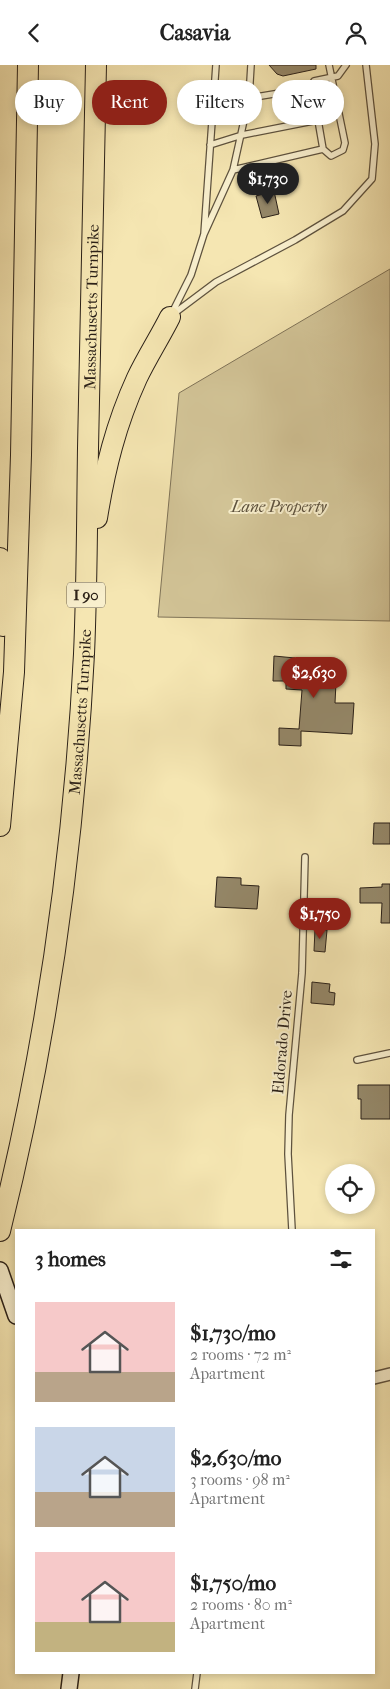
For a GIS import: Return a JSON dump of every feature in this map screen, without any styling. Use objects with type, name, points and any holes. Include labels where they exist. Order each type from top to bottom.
[{"type":"highway","points":[[0,826],[14,653],[21,455],[28,65]]},
{"type":"highway","name":"Massachusetts Turnpike","points":[[0,1231],[25,1122],[49,991],[65,871],[81,704],[86,596],[96,65]]},
{"type":"highway","points":[[86,596],[103,480],[117,427],[137,377],[170,317]]},
{"type":"highway","points":[[0,558],[3,630],[3,798]]},
{"type":"main road","points":[[0,1270],[15,1313]]},
{"type":"main road","points":[[69,1689],[71,1674]]},
{"type":"street","points":[[375,1378],[390,1375]]},
{"type":"lane","points":[[204,234],[216,65]]},
{"type":"lane","points":[[251,80],[252,65]]},
{"type":"lane","points":[[319,125],[323,149],[331,156],[343,150],[345,143],[329,65]]},
{"type":"lane","points":[[320,80],[338,76],[346,65]]},
{"type":"lane","points":[[170,317],[216,283],[295,240],[343,211],[372,179],[375,144],[366,65]]},
{"type":"lane","points":[[170,317],[191,275],[204,234],[233,171],[244,125]]},
{"type":"lane","points":[[210,145],[242,135],[293,125]]},
{"type":"lane","points":[[233,171],[323,149]]},
{"type":"lane","name":"Eldorado Drive","points":[[292,1229],[288,1155],[289,1115],[302,973],[305,857]]},
{"type":"lane","points":[[357,1060],[390,1053]]},
{"type":"lane","points":[[195,1689],[197,1674]]},
{"type":"green space","name":"Lane Property","points":[[390,269],[390,621],[158,617],[179,393]]},
{"type":"building","points":[[269,65],[316,65],[316,69],[283,76],[277,74]]},
{"type":"building","points":[[274,191],[279,214],[262,218],[256,196]]},
{"type":"building","points":[[274,656],[295,658],[295,664],[320,665],[321,661],[337,662],[335,703],[354,703],[352,734],[301,731],[301,746],[279,745],[279,728],[299,729],[302,690],[286,689],[286,681],[273,681]]},
{"type":"building","points":[[374,823],[390,823],[390,844],[373,844]]},
{"type":"building","points":[[217,877],[241,878],[241,885],[259,886],[257,909],[215,907]]},
{"type":"building","points":[[382,884],[390,884],[390,923],[381,923],[382,903],[360,903],[360,888],[382,887]]},
{"type":"building","points":[[315,929],[327,930],[325,952],[314,951]]},
{"type":"building","points":[[312,982],[330,984],[329,992],[335,993],[334,1005],[311,1003]]},
{"type":"building","points":[[358,1085],[390,1085],[390,1119],[361,1119],[361,1099],[358,1099]]}]
